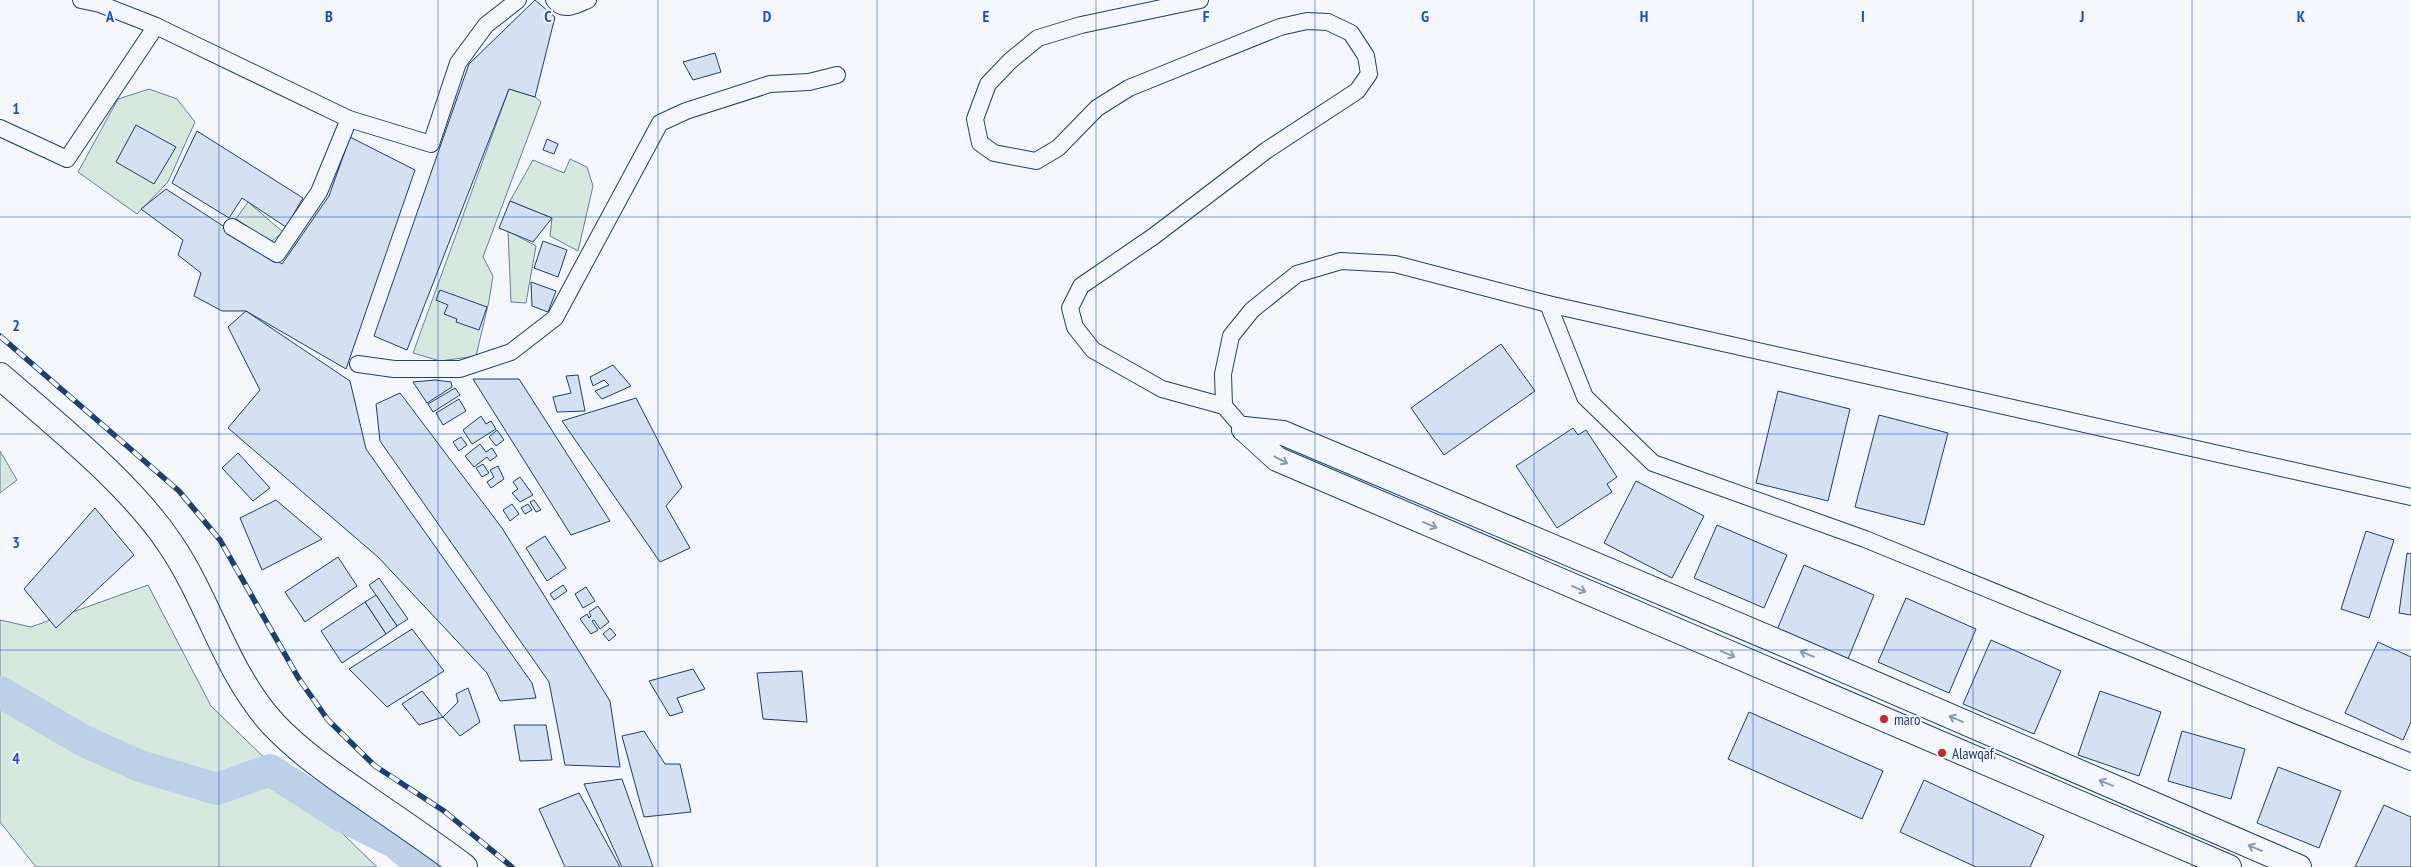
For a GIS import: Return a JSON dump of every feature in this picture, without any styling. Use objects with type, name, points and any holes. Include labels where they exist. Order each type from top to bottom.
[{"type":"main road","points":[[0,376],[71,439],[149,516],[194,581],[242,683],[275,725],[328,772],[464,867]]},
{"type":"street","points":[[81,0],[100,4],[156,26],[349,119],[431,144],[458,63],[486,25],[518,0]]},
{"type":"street","points":[[554,0],[559,6],[567,8],[588,0]]},
{"type":"street","points":[[1200,0],[1081,26],[1038,38],[1010,61],[988,84],[975,119],[980,144],[994,153],[1036,161],[1058,148],[1097,108],[1129,88],[1280,27],[1314,21],[1328,22],[1352,33],[1366,56],[1369,74],[1357,91],[1267,150],[1154,236],[1081,286],[1070,308],[1074,327],[1093,350],[1162,389],[1224,406],[1244,429],[1277,459],[2229,867]]},
{"type":"street","points":[[0,128],[66,159],[156,26]]},
{"type":"street","points":[[358,364],[394,369],[460,368],[511,352],[555,318],[660,123],[686,111],[770,84],[809,82],[836,75]]},
{"type":"street","points":[[232,227],[277,254],[319,192],[349,119]]},
{"type":"street","points":[[1224,406],[1222,374],[1232,336],[1252,310],[1297,274],[1341,261],[1395,264],[1548,304],[2411,497]]},
{"type":"street","points":[[1548,304],[1585,398],[1653,463],[1865,538],[2411,762]]},
{"type":"street","points":[[1244,429],[1283,433],[1772,639],[2300,867]]},
{"type":"shaded area","points":[[149,89],[177,99],[195,122],[168,182],[137,214],[78,172],[118,99]]},
{"type":"shaded area","points":[[509,89],[535,97],[541,102],[483,257],[493,276],[476,356],[440,361],[413,353]]},
{"type":"shaded area","points":[[570,159],[587,167],[593,186],[578,251],[550,236],[552,218],[510,201],[533,160],[564,173]]},
{"type":"shaded area","points":[[248,202],[283,232],[271,242],[236,219]]},
{"type":"shaded area","points":[[508,231],[536,246],[526,303],[511,302]]},
{"type":"shaded area","points":[[0,451],[17,480],[0,493]]},
{"type":"shaded area","points":[[148,585],[211,706],[377,867],[36,867],[0,822],[0,620],[31,627]]},
{"type":"building","points":[[535,0],[555,17],[535,97],[509,89],[407,350],[374,336],[469,64]]},
{"type":"building","points":[[715,53],[721,72],[693,80],[683,62]]},
{"type":"building","points":[[136,125],[176,147],[154,184],[116,162]]},
{"type":"building","points":[[197,131],[303,198],[286,227],[242,198],[229,218],[172,183]]},
{"type":"building","points":[[350,137],[415,170],[346,369],[246,311],[222,311],[194,296],[201,273],[178,255],[183,240],[141,209],[166,189],[282,264],[329,196]]},
{"type":"building","points":[[547,139],[558,144],[554,154],[543,150]]},
{"type":"building","points":[[510,201],[552,218],[533,242],[499,228]]},
{"type":"building","points":[[543,241],[567,250],[558,277],[534,268]]},
{"type":"building","points":[[531,282],[556,291],[548,312],[532,306]]},
{"type":"building","points":[[440,290],[487,307],[479,330],[456,322],[457,319],[444,314],[448,305],[436,300]]},
{"type":"building","points":[[246,311],[350,381],[366,449],[532,683],[536,698],[500,701],[487,673],[378,557],[228,428],[260,390],[228,327]]},
{"type":"building","points":[[1501,344],[1535,391],[1444,455],[1411,408]]},
{"type":"building","points":[[613,365],[631,386],[602,399],[595,391],[609,385],[604,380],[593,386],[590,377]]},
{"type":"building","points":[[578,375],[585,411],[557,412],[553,397],[571,393],[566,376]]},
{"type":"building","points":[[473,379],[519,379],[610,521],[571,535]]},
{"type":"building","points":[[435,380],[451,382],[452,387],[427,403],[413,382]]},
{"type":"building","points":[[455,388],[460,395],[433,412],[428,404]]},
{"type":"building","points":[[1778,391],[1850,409],[1828,501],[1756,483]]},
{"type":"building","points":[[400,393],[502,528],[610,701],[620,767],[565,765],[549,682],[380,441],[376,404]]},
{"type":"building","points":[[636,398],[682,487],[666,506],[690,548],[660,562],[562,421]]},
{"type":"building","points":[[459,399],[466,411],[443,425],[436,413]]},
{"type":"building","points":[[1879,415],[1948,433],[1924,525],[1855,507]]},
{"type":"building","points":[[481,416],[486,424],[491,421],[496,429],[472,444],[463,430]]},
{"type":"building","points":[[1573,428],[1578,435],[1586,430],[1617,477],[1607,484],[1612,492],[1557,528],[1516,466]]},
{"type":"building","points":[[497,430],[504,440],[496,446],[489,437]]},
{"type":"building","points":[[461,437],[467,445],[459,451],[453,442]]},
{"type":"building","points":[[480,444],[486,452],[492,448],[497,456],[490,461],[487,457],[474,467],[465,456]]},
{"type":"building","points":[[238,453],[270,488],[253,501],[222,468]]},
{"type":"building","points":[[483,464],[489,473],[482,477],[476,468]]},
{"type":"building","points":[[498,466],[504,479],[491,488],[487,482],[494,477],[490,470]]},
{"type":"building","points":[[520,477],[533,495],[520,502],[512,493],[518,489],[513,482]]},
{"type":"building","points":[[1636,481],[1704,516],[1672,578],[1604,543]]},
{"type":"building","points":[[276,500],[322,539],[262,570],[240,518]]},
{"type":"building","points":[[534,500],[541,510],[536,512],[530,502]]},
{"type":"building","points":[[512,504],[519,514],[510,521],[503,510]]},
{"type":"building","points":[[528,504],[532,510],[525,514],[521,508]]},
{"type":"building","points":[[95,508],[134,555],[56,628],[24,589]]},
{"type":"building","points":[[1717,525],[1787,555],[1764,608],[1694,578]]},
{"type":"building","points":[[2366,531],[2394,540],[2369,618],[2341,609]]},
{"type":"building","points":[[545,536],[566,568],[547,581],[526,548]]},
{"type":"building","points":[[2407,553],[2411,554],[2411,615],[2399,613]]},
{"type":"building","points":[[338,557],[357,586],[305,622],[285,592]]},
{"type":"building","points":[[1804,565],[1874,595],[1848,659],[1777,630]]},
{"type":"building","points":[[379,578],[408,619],[397,626],[369,585]]},
{"type":"building","points":[[563,585],[567,591],[554,600],[550,594]]},
{"type":"building","points":[[586,587],[595,601],[583,608],[575,594]]},
{"type":"building","points":[[376,595],[397,626],[386,634],[365,602]]},
{"type":"building","points":[[1906,598],[1976,629],[1949,693],[1878,662]]},
{"type":"building","points":[[365,602],[386,634],[342,663],[321,631]]},
{"type":"building","points":[[598,606],[609,622],[600,629],[594,620],[592,621],[598,630],[591,634],[580,619],[587,614],[589,618],[591,616],[589,612]]},
{"type":"building","points":[[610,628],[616,635],[609,641],[603,634]]},
{"type":"building","points":[[412,629],[444,671],[387,707],[349,669]]},
{"type":"building","points":[[1991,640],[2061,671],[2034,734],[1963,704]]},
{"type":"building","points":[[2378,642],[2411,657],[2411,722],[2403,740],[2345,713]]},
{"type":"building","points":[[693,669],[705,689],[677,698],[683,712],[670,716],[649,681]]},
{"type":"building","points":[[802,671],[807,722],[763,719],[757,673]]},
{"type":"building","points":[[468,688],[480,722],[460,736],[443,717],[458,702],[456,694]]},
{"type":"building","points":[[422,691],[443,717],[419,725],[402,704]]},
{"type":"building","points":[[2100,691],[2161,712],[2139,776],[2078,755]]},
{"type":"building","points":[[1749,712],[1883,771],[1862,819],[1728,759]]},
{"type":"building","points":[[514,725],[546,725],[552,760],[520,761]]},
{"type":"building","points":[[644,731],[665,764],[680,764],[691,812],[644,817],[622,736]]},
{"type":"building","points":[[2182,731],[2245,749],[2231,799],[2168,781]]},
{"type":"building","points":[[2278,767],[2341,791],[2319,848],[2257,823]]},
{"type":"building","points":[[622,779],[653,867],[622,867],[584,784]]},
{"type":"building","points":[[1924,780],[2044,836],[2030,867],[1976,867],[1900,832]]},
{"type":"building","points":[[579,793],[620,867],[565,867],[539,809]]},
{"type":"building","points":[[2384,805],[2411,817],[2411,867],[2355,867]]},
{"type":"waterway","points":[[0,692],[84,741],[140,766],[217,789],[270,770],[342,816],[396,843],[424,867]]},
{"type":"railway","points":[[0,336],[179,491],[220,540],[299,679],[328,720],[375,766],[444,811],[512,867]]},
{"type":"place","name":"maro","points":[[1884,719]]},
{"type":"place","name":"Alawqaf.","points":[[1942,753]]}]
